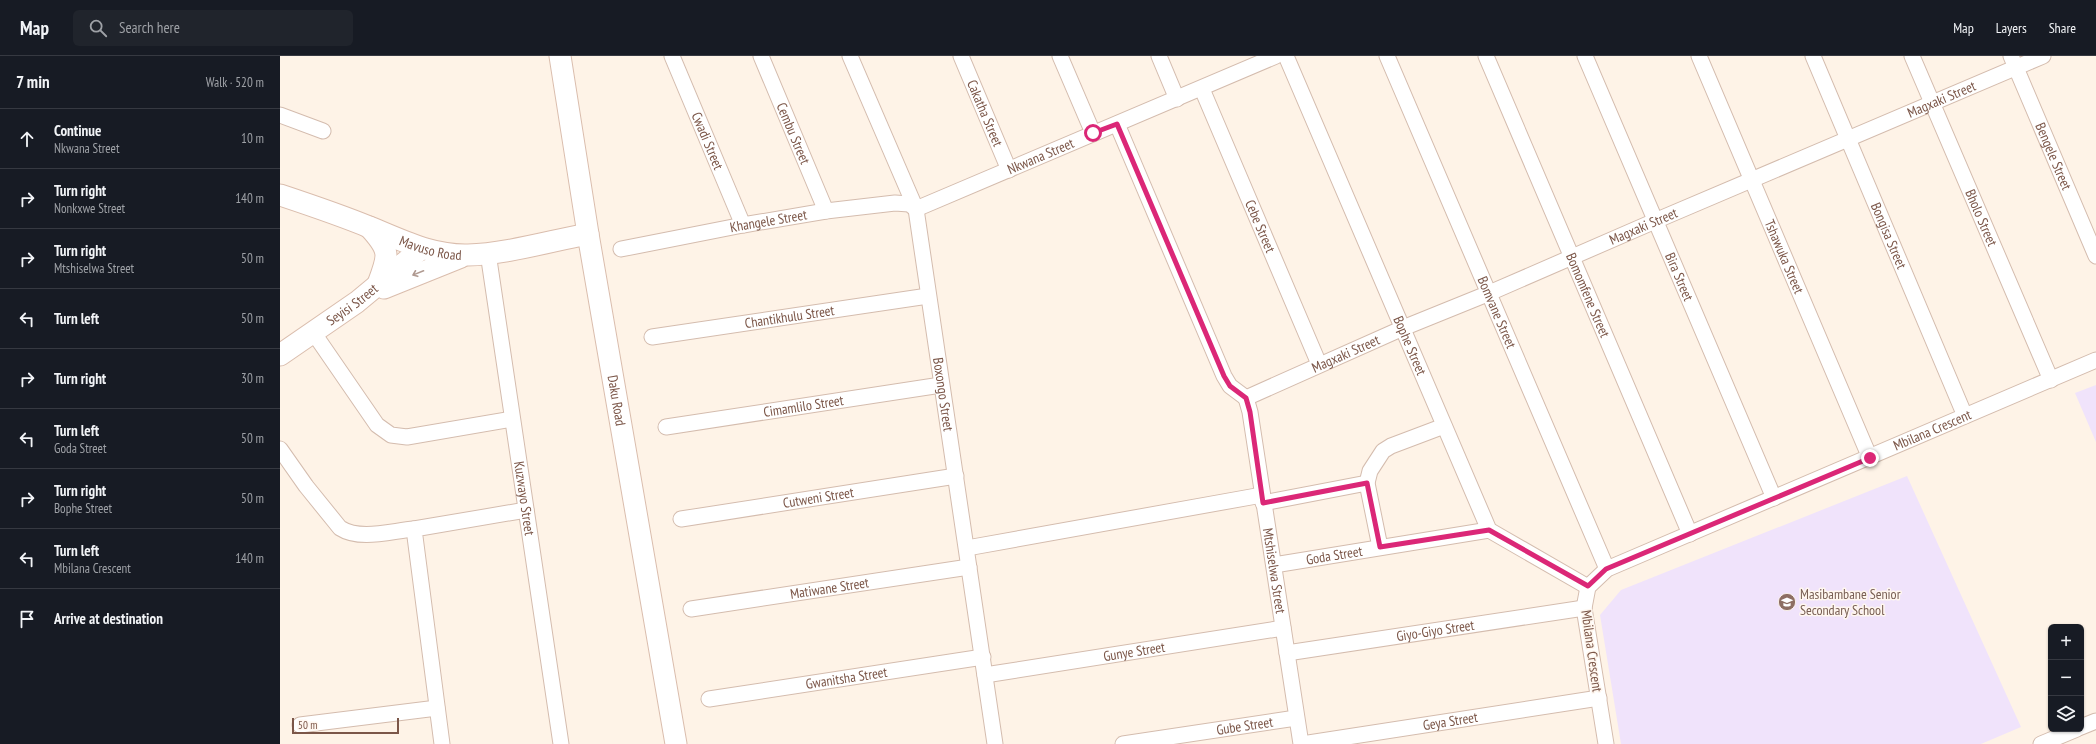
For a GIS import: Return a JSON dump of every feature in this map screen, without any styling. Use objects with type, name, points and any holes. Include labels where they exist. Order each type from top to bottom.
[{"type":"street","name":"Daku Road","points":[[560,56],[588,234],[676,744]]},
{"type":"street","name":"Cwadi Street","points":[[672,56],[743,225]]},
{"type":"street","name":"Cembu Street","points":[[762,56],[826,211]]},
{"type":"street","name":"Boxongo Street","points":[[850,56],[916,209],[995,744]]},
{"type":"street","name":"Cakatha Street","points":[[961,56],[1009,170]]},
{"type":"street","points":[[1060,56],[1093,133]]},
{"type":"street","points":[[1159,56],[1177,99]]},
{"type":"street","name":"Nkwana Street","points":[[916,209],[1093,133],[1202,89],[1260,59],[1276,56]]},
{"type":"street","name":"Bophe Street","points":[[1286,56],[1489,530]]},
{"type":"street","name":"Bomvane Street","points":[[1387,56],[1487,294],[1606,569]]},
{"type":"street","name":"Bomomfene Street","points":[[1486,56],[1690,534]]},
{"type":"street","name":"Bira Street","points":[[1585,56],[1774,498]]},
{"type":"street","name":"Tshawuka Street","points":[[1699,56],[1870,458]]},
{"type":"street","name":"Bongisa Street","points":[[1813,56],[1966,416]]},
{"type":"street","name":"Bholo Street","points":[[1912,56],[2051,380]]},
{"type":"street","name":"Magxaki Street","points":[[1246,398],[1402,328],[1487,294],[1933,103],[2014,62],[2043,56]]},
{"type":"street","name":"Bengele Street","points":[[2014,62],[2096,256]]},
{"type":"street","name":"Cebe Street","points":[[1202,89],[1319,364]]},
{"type":"street","points":[[280,115],[323,131]]},
{"type":"street","points":[[1117,124],[1224,376],[1230,386],[1246,398]]},
{"type":"street","name":"Mavuso Road","points":[[280,195],[369,226],[421,249],[467,255],[488,253],[588,234]]},
{"type":"street","name":"Khangele Street","points":[[621,249],[743,225],[826,211],[895,203],[909,204],[916,209]]},
{"type":"street","points":[[369,226],[380,238],[387,254],[387,264],[378,284]]},
{"type":"street","name":"Seyisi Street","points":[[280,355],[357,302],[421,249]]},
{"type":"street","name":"Kuzwayo Street","points":[[488,253],[561,744]]},
{"type":"street","points":[[357,302],[394,283],[467,255]]},
{"type":"street","name":"Chantikhulu Street","points":[[652,337],[928,296]]},
{"type":"street","points":[[313,332],[377,425],[391,436],[407,437],[512,420]]},
{"type":"street","name":"Mbilana Crescent","points":[[1606,744],[1584,608],[1588,586],[1606,569],[1870,458],[2096,360]]},
{"type":"street","name":"Cimamlilo Street","points":[[666,427],[941,385]]},
{"type":"street","name":"Mtshiselwa Street","points":[[1246,398],[1250,412],[1274,565],[1296,718],[1302,744]]},
{"type":"street","points":[[1380,547],[1367,483],[1370,471],[1383,451],[1392,446],[1444,426]]},
{"type":"street","points":[[280,449],[306,486],[340,528],[347,533],[358,534],[414,529],[526,510]]},
{"type":"street","name":"Cutweni Street","points":[[681,519],[956,476]]},
{"type":"street","points":[[967,548],[1367,483]]},
{"type":"street","points":[[414,529],[436,708],[442,744]]},
{"type":"street","points":[[1489,530],[1588,586]]},
{"type":"street","name":"Goda Street","points":[[1274,565],[1489,530]]},
{"type":"street","name":"Matiwane Street","points":[[691,609],[969,566]]},
{"type":"street","name":"Giyo-Giyo Street","points":[[1287,653],[1584,608]]},
{"type":"street","name":"Gunye Street","points":[[985,675],[1283,628]]},
{"type":"street","name":"Gwanitsha Street","points":[[709,699],[983,657]]},
{"type":"street","name":"Geya Street","points":[[1302,744],[1599,698]]},
{"type":"street","points":[[300,725],[436,708]]},
{"type":"street","name":"Gube Street","points":[[1123,744],[1296,718]]},
{"type":"street","points":[[2084,726],[2096,721]]},
{"type":"street","points":[[2041,744],[2069,736]]},
{"type":"shaded area","points":[[2096,385],[2096,442],[2075,393]]},
{"type":"shaded area","name":"Masibambane Senior Secondary School","points":[[1907,476],[2021,727],[1981,744],[1621,744],[1600,615],[1621,590]]},
{"type":"place","name":"Masibambane Senior Secondary School","points":[[1787,602]]},
{"type":"route","points":[[1093,133],[1117,124],[1224,376],[1230,386],[1246,398],[1250,412],[1263,503],[1367,483],[1380,547],[1489,530],[1588,586],[1606,569],[1870,458]]}]
